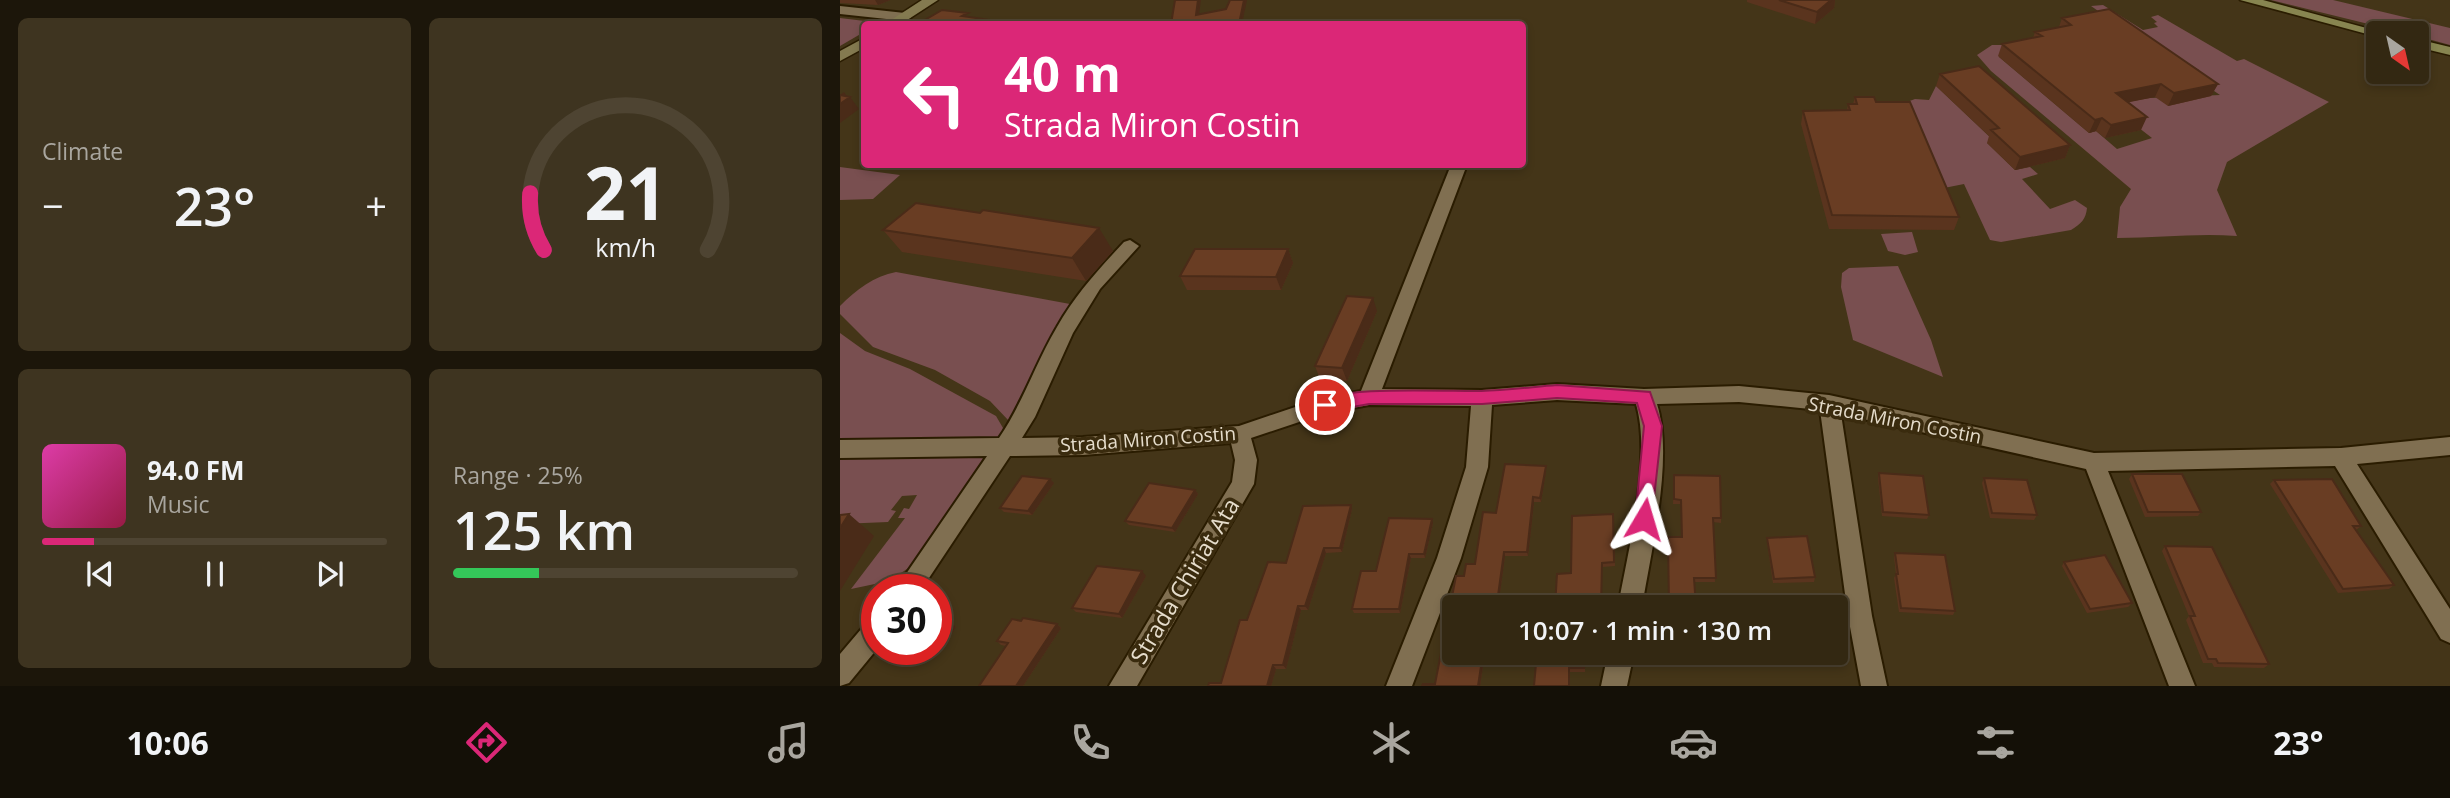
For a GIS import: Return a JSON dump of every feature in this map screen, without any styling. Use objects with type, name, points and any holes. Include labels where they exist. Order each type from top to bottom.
[{"type":"main road","points":[[897,21],[931,0]]},
{"type":"main road","points":[[2247,0],[2366,30]]},
{"type":"main road","points":[[840,57],[861,44]]},
{"type":"main road","points":[[2429,46],[2450,51]]},
{"type":"street","points":[[840,10],[905,16]]},
{"type":"street","points":[[1369,397],[1457,170]]},
{"type":"street","points":[[918,574],[1037,397],[1064,331],[1094,285],[1130,246]]},
{"type":"street","name":"Strada Miron Costin","points":[[840,449],[1083,446],[1239,434],[1325,405],[1369,397],[1482,398],[1557,392],[1644,397],[1739,394],[1829,404],[2094,462],[2341,457],[2450,446]]},
{"type":"street","points":[[1632,595],[1648,496],[1653,426],[1644,397]]},
{"type":"street","points":[[1399,686],[1449,558],[1476,467],[1482,398]]},
{"type":"street","points":[[1829,404],[1841,460],[1848,538],[1874,686]]},
{"type":"street","name":"Strada Chiriat Ata","points":[[1122,686],[1243,484],[1245,460],[1239,434]]},
{"type":"street","points":[[2341,457],[2450,631]]},
{"type":"street","points":[[2094,462],[2182,686]]},
{"type":"street","points":[[840,674],[861,648]]},
{"type":"street","points":[[1614,686],[1618,665]]},
{"type":"shaded area","points":[[2271,0],[2333,0],[2421,21],[2366,21],[2366,23]]},
{"type":"shaded area","points":[[2103,5],[2143,30],[2158,27],[2151,17],[2158,15],[2237,61],[2244,59],[2329,102],[2227,162],[2217,190],[2237,236],[2117,238],[2120,207],[2131,189],[1991,71],[1977,55],[1992,45],[2004,45],[1999,57],[2089,133],[2096,131],[2117,149],[2152,138],[2103,100],[2220,95],[2189,74],[2199,70],[2180,58],[2170,61],[2091,6]]},
{"type":"shaded area","points":[[840,18],[865,21],[861,21],[861,34],[840,46]]},
{"type":"shaded area","points":[[2429,23],[2450,28],[2450,45],[2429,39]]},
{"type":"shaded area","points":[[1936,86],[1994,141],[1987,143],[2015,170],[2030,167],[2038,174],[2022,179],[2050,209],[2075,200],[2087,208],[2080,223],[2071,230],[2001,242],[1990,240],[1964,184],[1944,188],[1899,105],[1915,99],[1929,100]]},
{"type":"shaded area","points":[[840,167],[900,175],[873,199],[840,200]]},
{"type":"shaded area","points":[[1912,232],[1918,252],[1905,255],[1888,251],[1881,234]]},
{"type":"shaded area","points":[[1898,266],[1931,340],[1943,377],[1853,340],[1841,287],[1842,273],[1849,268]]},
{"type":"shaded area","points":[[896,272],[1070,304],[1070,312],[1016,421],[1009,421],[990,401],[935,370],[873,347],[840,314],[840,306],[859,289],[873,280]]},
{"type":"shaded area","points":[[840,333],[865,351],[910,369],[996,416],[1003,428],[999,439],[840,443]]},
{"type":"shaded area","points":[[986,453],[989,462],[910,567],[900,574],[862,574],[905,518],[898,518],[904,508],[909,509],[917,495],[902,496],[891,510],[896,511],[888,522],[840,524],[840,458]]},
{"type":"shaded area","points":[[861,576],[861,587],[851,589]]},
{"type":"building","points":[[1175,0],[1198,0],[1196,15],[1226,9],[1230,0],[1244,0],[1240,21],[1172,21]]},
{"type":"building","points":[[1779,0],[1831,0],[1817,12]]},
{"type":"building","points":[[2109,9],[2218,84],[2174,93],[2161,84],[2116,93],[2147,117],[2111,125],[2102,118],[2095,120],[2002,44],[2042,36],[2035,32],[2071,25],[2062,18]]},
{"type":"building","points":[[942,10],[968,13],[962,16],[997,21],[923,21]]},
{"type":"building","points":[[1979,66],[2070,145],[2020,157],[1991,130],[1999,128],[1940,74]]},
{"type":"building","points":[[840,95],[850,97],[840,104]]},
{"type":"building","points":[[1855,97],[1874,97],[1876,102],[1910,102],[1959,217],[1832,215],[1803,111],[1850,110],[1848,104],[1857,104]]},
{"type":"building","points":[[916,203],[980,213],[983,210],[1099,228],[1072,258],[883,230]]},
{"type":"building","points":[[1195,249],[1288,249],[1276,277],[1180,276]]},
{"type":"building","points":[[1347,296],[1373,298],[1342,368],[1315,366]]},
{"type":"building","points":[[1505,464],[1546,466],[1540,498],[1533,497],[1527,552],[1504,552],[1498,595],[1452,595],[1456,576],[1464,576],[1466,564],[1475,564],[1483,512],[1496,513]]},
{"type":"building","points":[[1879,473],[1923,476],[1929,515],[1883,512]]},
{"type":"building","points":[[2132,474],[2182,474],[2201,512],[2148,512]]},
{"type":"building","points":[[1674,475],[1720,476],[1721,518],[1713,518],[1716,578],[1694,578],[1695,595],[1669,595],[1668,537],[1682,537],[1681,500],[1674,499]]},
{"type":"building","points":[[1022,476],[1050,479],[1028,511],[1000,508]]},
{"type":"building","points":[[1984,478],[2027,480],[2037,515],[1992,513]]},
{"type":"building","points":[[2332,479],[2361,526],[2353,526],[2394,585],[2343,589],[2274,480]]},
{"type":"building","points":[[1149,483],[1195,490],[1172,528],[1125,521]]},
{"type":"building","points":[[1351,505],[1340,548],[1324,548],[1305,606],[1298,606],[1283,665],[1273,665],[1267,686],[1208,686],[1209,683],[1221,683],[1240,620],[1247,620],[1268,562],[1286,563],[1303,506]]},
{"type":"building","points":[[849,514],[840,528],[840,515]]},
{"type":"building","points":[[1613,514],[1614,562],[1602,563],[1601,595],[1556,595],[1557,574],[1571,573],[1572,516]]},
{"type":"building","points":[[1389,518],[1432,519],[1424,554],[1409,554],[1399,609],[1352,609],[1361,571],[1376,571]]},
{"type":"building","points":[[1807,536],[1815,577],[1774,579],[1767,538]]},
{"type":"building","points":[[2165,546],[2212,547],[2269,664],[2218,663],[2216,659],[2208,659],[2190,616],[2195,616]]},
{"type":"building","points":[[1895,553],[1945,555],[1955,611],[1901,608]]},
{"type":"building","points":[[2105,555],[2132,603],[2090,609],[2064,562]]},
{"type":"building","points":[[1097,566],[1142,571],[1119,614],[1072,608]]},
{"type":"building","points":[[1023,618],[1057,624],[1016,686],[979,686],[1008,643],[997,641],[1012,619],[1021,621]]},
{"type":"building","points":[[1442,648],[1442,665],[1481,665],[1478,686],[1422,686],[1435,684]]},
{"type":"building","points":[[1536,665],[1584,665],[1584,668],[1569,668],[1569,686],[1534,686]]},
{"type":"route","points":[[1325,405],[1369,397],[1482,398],[1557,392],[1644,397],[1653,426],[1644,519]]}]
